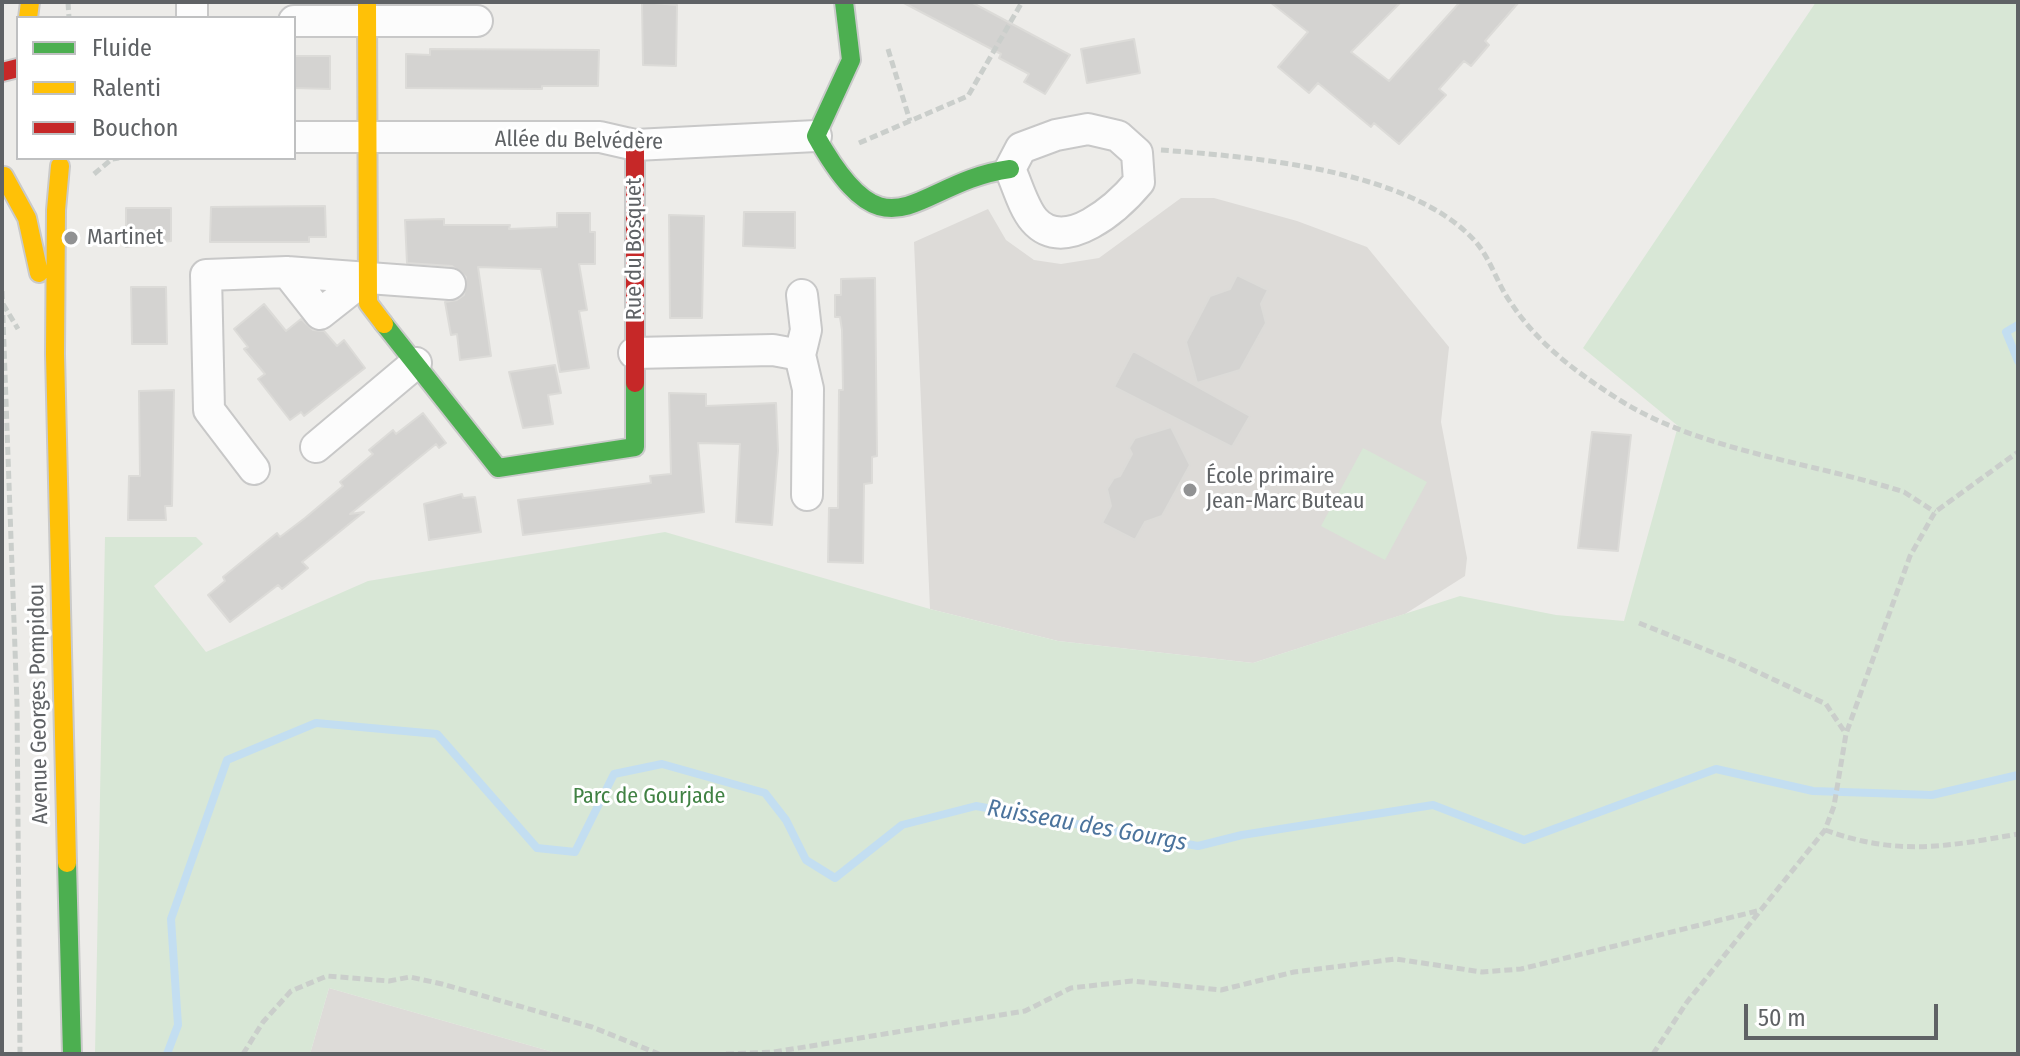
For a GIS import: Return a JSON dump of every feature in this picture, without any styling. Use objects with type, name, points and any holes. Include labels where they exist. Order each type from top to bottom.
[{"type":"street","points":[[844,2],[853,34],[852,64],[822,146],[860,197],[885,205],[911,207],[984,171],[1010,169]]},
{"type":"street","points":[[296,21],[367,12],[477,21]]},
{"type":"street","name":"Rue du Bosquet","points":[[367,12],[368,303],[498,468],[635,447],[635,145]]},
{"type":"street","points":[[1088,129],[1118,136],[1137,153],[1139,182],[1119,205],[1072,232],[1052,231],[1034,221],[1010,169],[1021,148],[1056,135],[1088,129]]},
{"type":"street","name":"Allée du Belvédère","points":[[296,137],[600,137],[635,145],[822,146]]},
{"type":"street","points":[[3,176],[32,179],[64,162]]},
{"type":"street","name":"Avenue Georges Pompidou","points":[[64,162],[56,210],[55,354],[72,1054]]},
{"type":"street","name":"Avenue Georges Pompidou","points":[[3,176],[27,218],[55,354]]},
{"type":"street","points":[[287,272],[320,314],[367,277]]},
{"type":"street","points":[[254,469],[209,410],[206,275],[287,272],[450,284]]},
{"type":"street","points":[[802,295],[806,330],[800,355],[808,389],[807,495]]},
{"type":"street","name":"Rue du Bosquet","points":[[634,353],[773,350],[800,355]]},
{"type":"street","points":[[316,447],[416,363]]},
{"type":"path","points":[[822,146],[910,121],[968,96],[1022,2]]},
{"type":"path","points":[[887,47],[910,121]]},
{"type":"path","points":[[1137,153],[1152,149],[1279,161],[1324,169],[1420,203],[1475,241],[1509,301],[1539,341],[1621,401],[1663,425],[1904,492],[1935,512]]},
{"type":"path","points":[[2,291],[17,704],[20,1054]]},
{"type":"path","points":[[1653,1054],[1687,1002],[1825,830],[1834,806],[1846,734],[1910,556],[1935,512],[2018,452]]},
{"type":"path","points":[[1639,623],[1734,661],[1826,704],[1846,734]]},
{"type":"path","points":[[1825,830],[1865,845],[1912,848],[1956,845],[2018,834]]},
{"type":"path","points":[[726,1054],[774,1052],[1025,1011],[1071,988],[1132,981],[1221,990],[1294,972],[1396,959],[1482,972],[1521,969],[1757,911]]},
{"type":"path","points":[[243,1054],[263,1022],[291,991],[327,976],[389,981],[410,977],[442,984],[592,1027],[659,1054]]},
{"type":"shaded area","name":"École primaire Jean-Marc Buteau","points":[[1181,198],[1214,198],[1297,221],[1367,247],[1449,347],[1441,422],[1467,558],[1465,576],[1405,614],[1253,663],[1058,641],[930,609],[914,242],[988,209],[1006,240],[1034,260],[1061,264],[1099,258]]},
{"type":"shaded area","points":[[329,988],[560,1054],[310,1054]]},
{"type":"green space","name":"Parc de Gourjade","points":[[1816,2],[2018,2],[2018,1054],[560,1054],[329,988],[310,1054],[95,1054],[105,537],[196,537],[203,544],[154,586],[206,652],[368,581],[665,532],[930,609],[1058,641],[1253,663],[1460,596],[1556,615],[1624,621],[1678,426],[1583,348]]},
{"type":"green space","points":[[1363,448],[1427,482],[1385,560],[1321,526]]},
{"type":"building","points":[[642,2],[677,5],[676,66],[643,65]]},
{"type":"building","points":[[902,2],[971,2],[1070,55],[1045,94],[1024,82],[1029,74],[999,58],[1001,54]]},
{"type":"building","points":[[1270,2],[1401,2],[1351,52],[1389,81],[1460,2],[1519,2],[1485,41],[1489,45],[1471,66],[1464,61],[1439,89],[1446,95],[1399,144],[1374,123],[1371,127],[1318,83],[1309,93],[1278,67],[1308,32]]},
{"type":"building","points":[[1134,39],[1140,73],[1087,83],[1081,49]]},
{"type":"building","points":[[430,49],[599,50],[598,86],[542,86],[542,89],[406,88],[406,54],[430,55]]},
{"type":"building","points":[[296,56],[330,56],[330,89],[296,88]]},
{"type":"building","points":[[325,206],[326,237],[309,237],[309,242],[210,242],[211,207]]},
{"type":"building","points":[[126,208],[171,208],[171,241],[126,247]]},
{"type":"building","points":[[744,212],[795,212],[795,248],[743,246]]},
{"type":"building","points":[[557,213],[590,213],[590,232],[595,232],[595,264],[579,264],[587,310],[579,311],[589,368],[560,372],[541,269],[478,267],[491,356],[460,360],[457,334],[451,335],[445,302],[464,295],[466,277],[452,266],[407,263],[405,220],[444,219],[444,225],[510,225],[509,229],[557,227]]},
{"type":"building","points":[[669,215],[704,216],[702,318],[670,318]]},
{"type":"building","points":[[1237,275],[1268,290],[1261,304],[1266,323],[1240,370],[1197,383],[1186,342],[1210,296],[1230,289]]},
{"type":"building","points":[[875,278],[877,456],[872,457],[872,483],[864,484],[863,563],[828,562],[829,508],[838,508],[839,390],[843,390],[842,330],[840,317],[835,317],[835,295],[841,295],[841,279]]},
{"type":"building","points":[[131,287],[166,287],[167,344],[132,344]]},
{"type":"building","points":[[264,304],[286,331],[301,319],[313,330],[324,331],[337,346],[344,340],[365,368],[304,416],[301,412],[290,420],[258,379],[265,374],[244,349],[248,347],[234,329]]},
{"type":"building","points":[[1133,351],[1250,416],[1232,447],[1114,387]]},
{"type":"building","points":[[555,365],[561,393],[548,395],[553,424],[523,428],[509,372]]},
{"type":"building","points":[[174,390],[172,506],[165,506],[166,520],[128,520],[129,476],[140,476],[139,391]]},
{"type":"building","points":[[669,393],[706,394],[706,406],[776,403],[778,451],[772,525],[736,522],[740,444],[698,443],[704,512],[523,535],[518,500],[651,483],[650,476],[671,474]]},
{"type":"building","points":[[423,413],[446,443],[439,448],[436,444],[350,514],[364,512],[302,562],[308,568],[282,589],[278,585],[230,622],[208,595],[225,581],[223,577],[277,533],[280,537],[305,518],[343,486],[340,482],[373,454],[369,450],[393,430],[396,434]]},
{"type":"building","points":[[1171,427],[1190,465],[1162,516],[1145,522],[1135,540],[1102,523],[1111,506],[1107,489],[1114,478],[1120,476],[1132,454],[1129,448],[1135,438]]},
{"type":"building","points":[[1592,432],[1631,435],[1618,551],[1578,548]]},
{"type":"building","points":[[462,494],[463,498],[475,497],[481,532],[429,540],[424,504]]},
{"type":"waterway","points":[[2018,325],[2006,332],[2018,361]]},
{"type":"waterway","name":"Ruisseau des Gourgs","points":[[167,1054],[178,1025],[171,919],[227,760],[316,723],[437,734],[537,848],[575,852],[614,774],[662,764],[765,793],[786,820],[806,860],[835,878],[902,825],[976,806],[1198,846],[1242,835],[1433,805],[1524,840],[1716,769],[1813,791],[1932,795],[2018,775]]},
{"type":"traffic: fast","points":[[844,2],[851,60],[816,136],[841,176],[864,198],[884,207],[904,206],[977,177],[1010,169]]},
{"type":"traffic: fast","points":[[384,324],[498,468],[635,447],[635,383]]},
{"type":"traffic: fast","points":[[67,863],[72,1054]]},
{"type":"traffic: slow","points":[[28,16],[30,2]]},
{"type":"traffic: slow","points":[[367,2],[368,303],[384,324]]},
{"type":"traffic: slow","points":[[60,166],[56,210],[55,354],[67,863]]},
{"type":"traffic: slow","points":[[4,176],[27,218],[39,273]]},
{"type":"traffic: jam","points":[[2,72],[16,68]]},
{"type":"traffic: jam","points":[[635,145],[635,383]]},
{"type":"place","name":"Martinet","points":[[71,238]]},
{"type":"place","name":"École primaire Jean-Marc Buteau","points":[[1190,490]]}]
